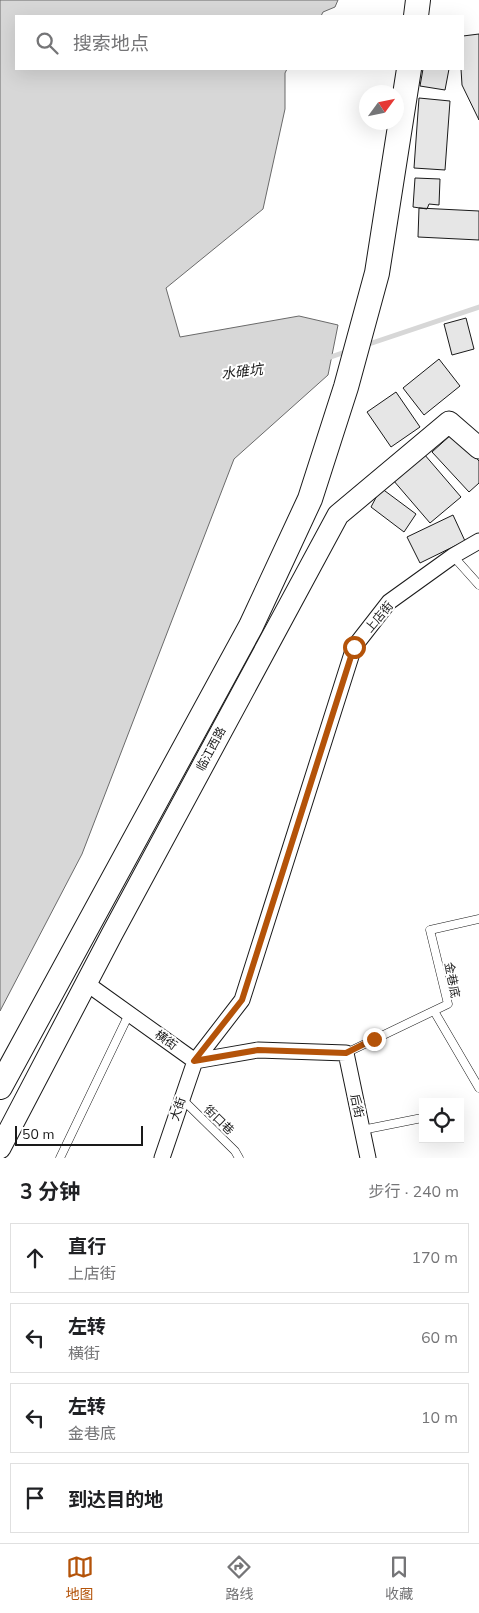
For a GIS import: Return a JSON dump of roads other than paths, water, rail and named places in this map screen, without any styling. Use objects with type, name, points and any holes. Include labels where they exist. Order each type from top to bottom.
[{"type":"main road","points":[[416,15],[418,0]]},
{"type":"main road","points":[[0,1087],[251,626],[310,499],[346,387],[377,273],[409,70]]},
{"type":"street","name":"临江西路","points":[[0,1148],[86,983],[338,514],[449,422],[479,448]]},
{"type":"street","name":"上店街","points":[[194,1061],[242,1000],[354,647],[389,602],[453,556],[479,541]]},
{"type":"street","name":"横街","points":[[86,983],[194,1061]]},
{"type":"street","points":[[194,1061],[258,1050],[346,1053]]},
{"type":"street","name":"后街","points":[[346,1053],[368,1158]]},
{"type":"street","name":"大街","points":[[162,1158],[194,1061]]},
{"type":"lane","points":[[453,556],[479,585]]},
{"type":"lane","name":"金巷底","points":[[346,1053],[448,1004],[430,930],[479,919]]},
{"type":"lane","points":[[434,1010],[479,1088]]},
{"type":"lane","points":[[60,1158],[129,1014]]},
{"type":"lane","name":"街口巷","points":[[182,1099],[235,1151],[239,1158]]},
{"type":"lane","points":[[362,1130],[419,1119]]},
{"type":"water","points":[[0,0],[338,0],[335,7],[323,12],[322,15],[15,15],[15,70],[286,70],[285,109],[263,209],[166,288],[180,337],[299,316],[338,325],[328,375],[234,459],[82,854],[0,1011]]},
{"type":"waterway","name":"水碓坑","points":[[366,345],[479,307]]},
{"type":"waterway","name":"水碓坑","points":[[325,359],[348,351]]}]
